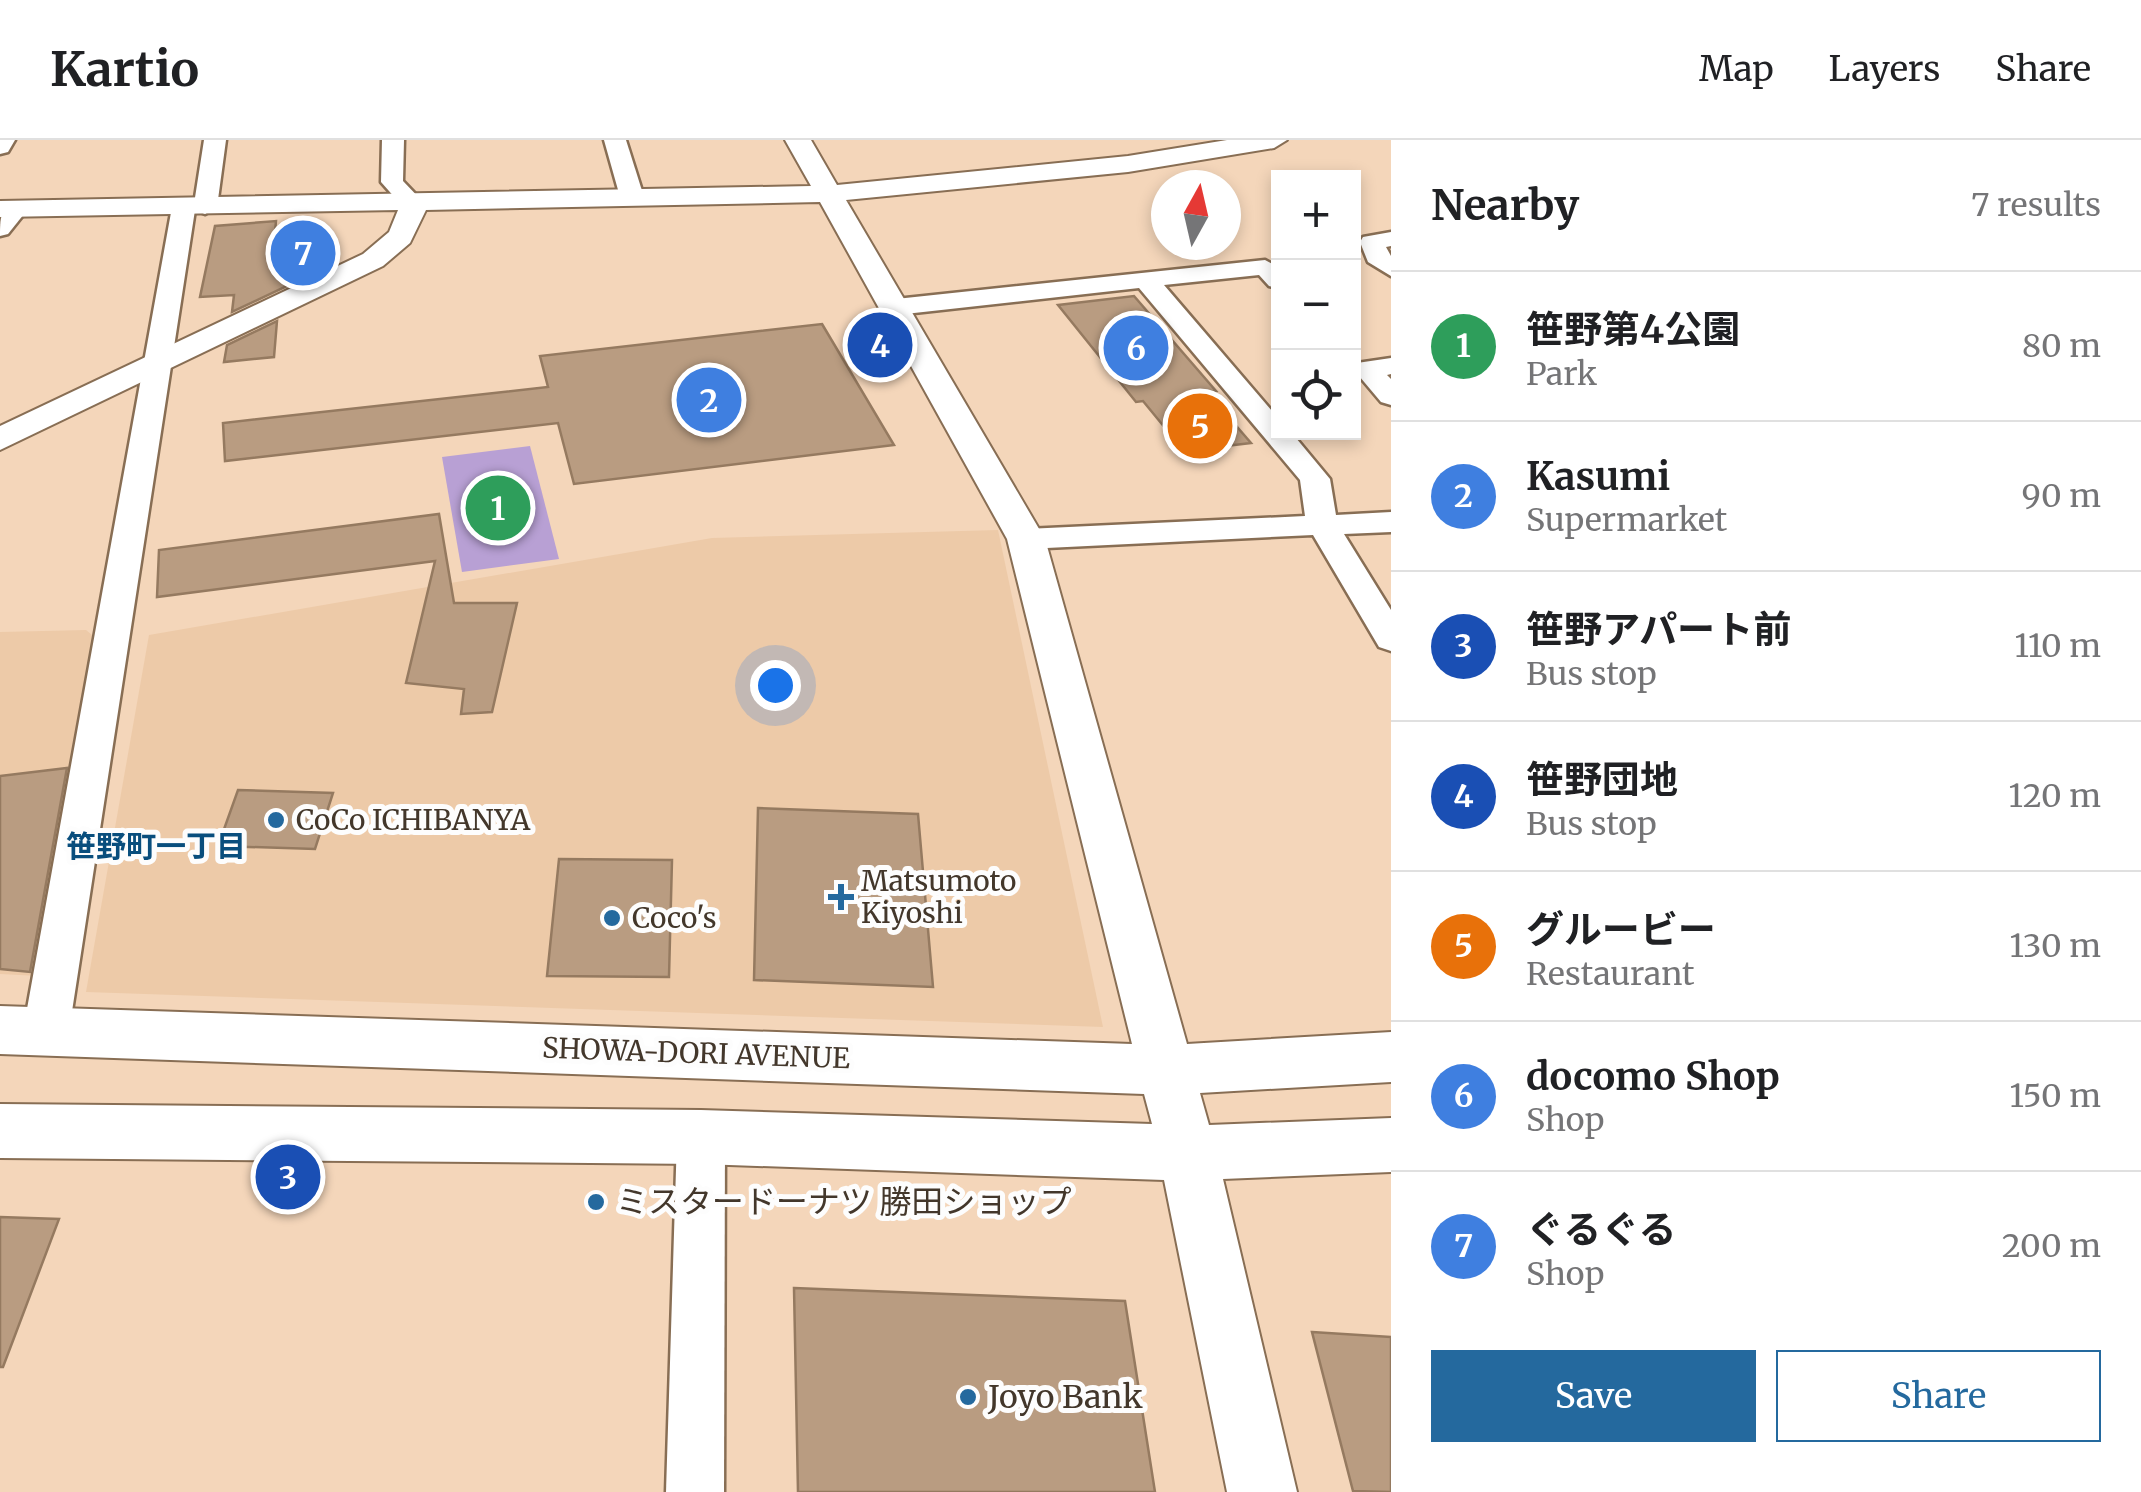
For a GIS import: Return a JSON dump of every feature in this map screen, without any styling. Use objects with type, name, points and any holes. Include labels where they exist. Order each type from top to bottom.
[{"type":"street","points":[[0,147],[4,140]]},
{"type":"street","points":[[23,1031],[156,363],[215,140]]},
{"type":"street","points":[[393,140],[392,182],[413,204]]},
{"type":"street","points":[[615,140],[632,198]]},
{"type":"street","points":[[798,140],[1026,539],[1188,1152],[1262,1492]]},
{"type":"street","points":[[5,216],[195,207],[829,194],[1062,172],[1207,146],[1274,140]]},
{"type":"street","points":[[0,439],[374,260],[400,238],[410,223],[413,204]]},
{"type":"street","points":[[1391,239],[1372,242],[1377,257],[1391,268]]},
{"type":"street","points":[[896,307],[1265,267],[1271,273]]},
{"type":"street","points":[[1146,280],[1315,480],[1322,524],[1391,639]]},
{"type":"street","points":[[1370,364],[1391,396]]},
{"type":"street","points":[[1026,539],[1391,522]]},
{"type":"street","name":"SHOWA-DORI AVENUE","points":[[23,1031],[1166,1070],[1391,1057]]},
{"type":"street","points":[[0,1131],[701,1136],[1188,1152],[1391,1144]]},
{"type":"street","points":[[694,1492],[701,1136]]},
{"type":"shaded area","points":[[530,446],[559,559],[462,572],[442,457]]},
{"type":"shaded area","points":[[998,530],[1103,1027],[86,992],[149,635],[712,538]]},
{"type":"shaded area","points":[[86,630],[98,640],[39,976],[0,974],[0,632]]},
{"type":"building","points":[[276,221],[274,243],[336,241],[329,266],[232,312],[234,295],[200,297],[215,226]]},
{"type":"building","points":[[1134,296],[1216,391],[1207,392],[1251,443],[1184,451],[1143,401],[1136,402],[1058,305]]},
{"type":"building","points":[[277,321],[274,357],[224,362],[227,345]]},
{"type":"building","points":[[822,324],[894,445],[574,484],[558,423],[225,461],[223,423],[548,387],[540,356]]},
{"type":"building","points":[[439,514],[454,603],[517,603],[492,712],[461,714],[464,689],[406,683],[435,561],[157,597],[159,550]]},
{"type":"building","points":[[67,768],[30,972],[0,969],[0,776]]},
{"type":"building","name":"CoCo ICHIBANYA","points":[[238,790],[333,793],[315,849],[218,846]]},
{"type":"building","name":"Matsumoto Kiyoshi","points":[[758,808],[918,814],[933,987],[754,980]]},
{"type":"building","name":"Coco's","points":[[559,859],[672,860],[669,977],[547,976]]},
{"type":"building","points":[[0,1217],[59,1219],[3,1367],[0,1367]]},
{"type":"building","name":"Joyo Bank","points":[[794,1288],[1125,1301],[1155,1492],[798,1492]]},
{"type":"building","points":[[1312,1332],[1391,1337],[1391,1492],[1353,1491]]},
{"type":"place","name":"ぐるぐる","points":[[303,253]]},
{"type":"place","name":"笹野団地","points":[[880,345]]},
{"type":"place","name":"docomo Shop","points":[[1136,348]]},
{"type":"place","name":"Kasumi","points":[[709,400]]},
{"type":"place","name":"グルービー","points":[[1200,426]]},
{"type":"place","name":"笹野第4公園","points":[[498,508]]},
{"type":"place","name":"CoCo ICHIBANYA","points":[[276,820]]},
{"type":"place","name":"Matsumoto Kiyoshi","points":[[841,897]]},
{"type":"place","name":"Coco's","points":[[612,918]]},
{"type":"place","name":"笹野アパート前","points":[[288,1177]]},
{"type":"place","name":"ミスタードーナツ 勝田ショップ","points":[[596,1202]]},
{"type":"place","name":"Joyo Bank","points":[[968,1397]]},
{"type":"district","name":"笹野町一丁目","points":[[156,847]]}]
